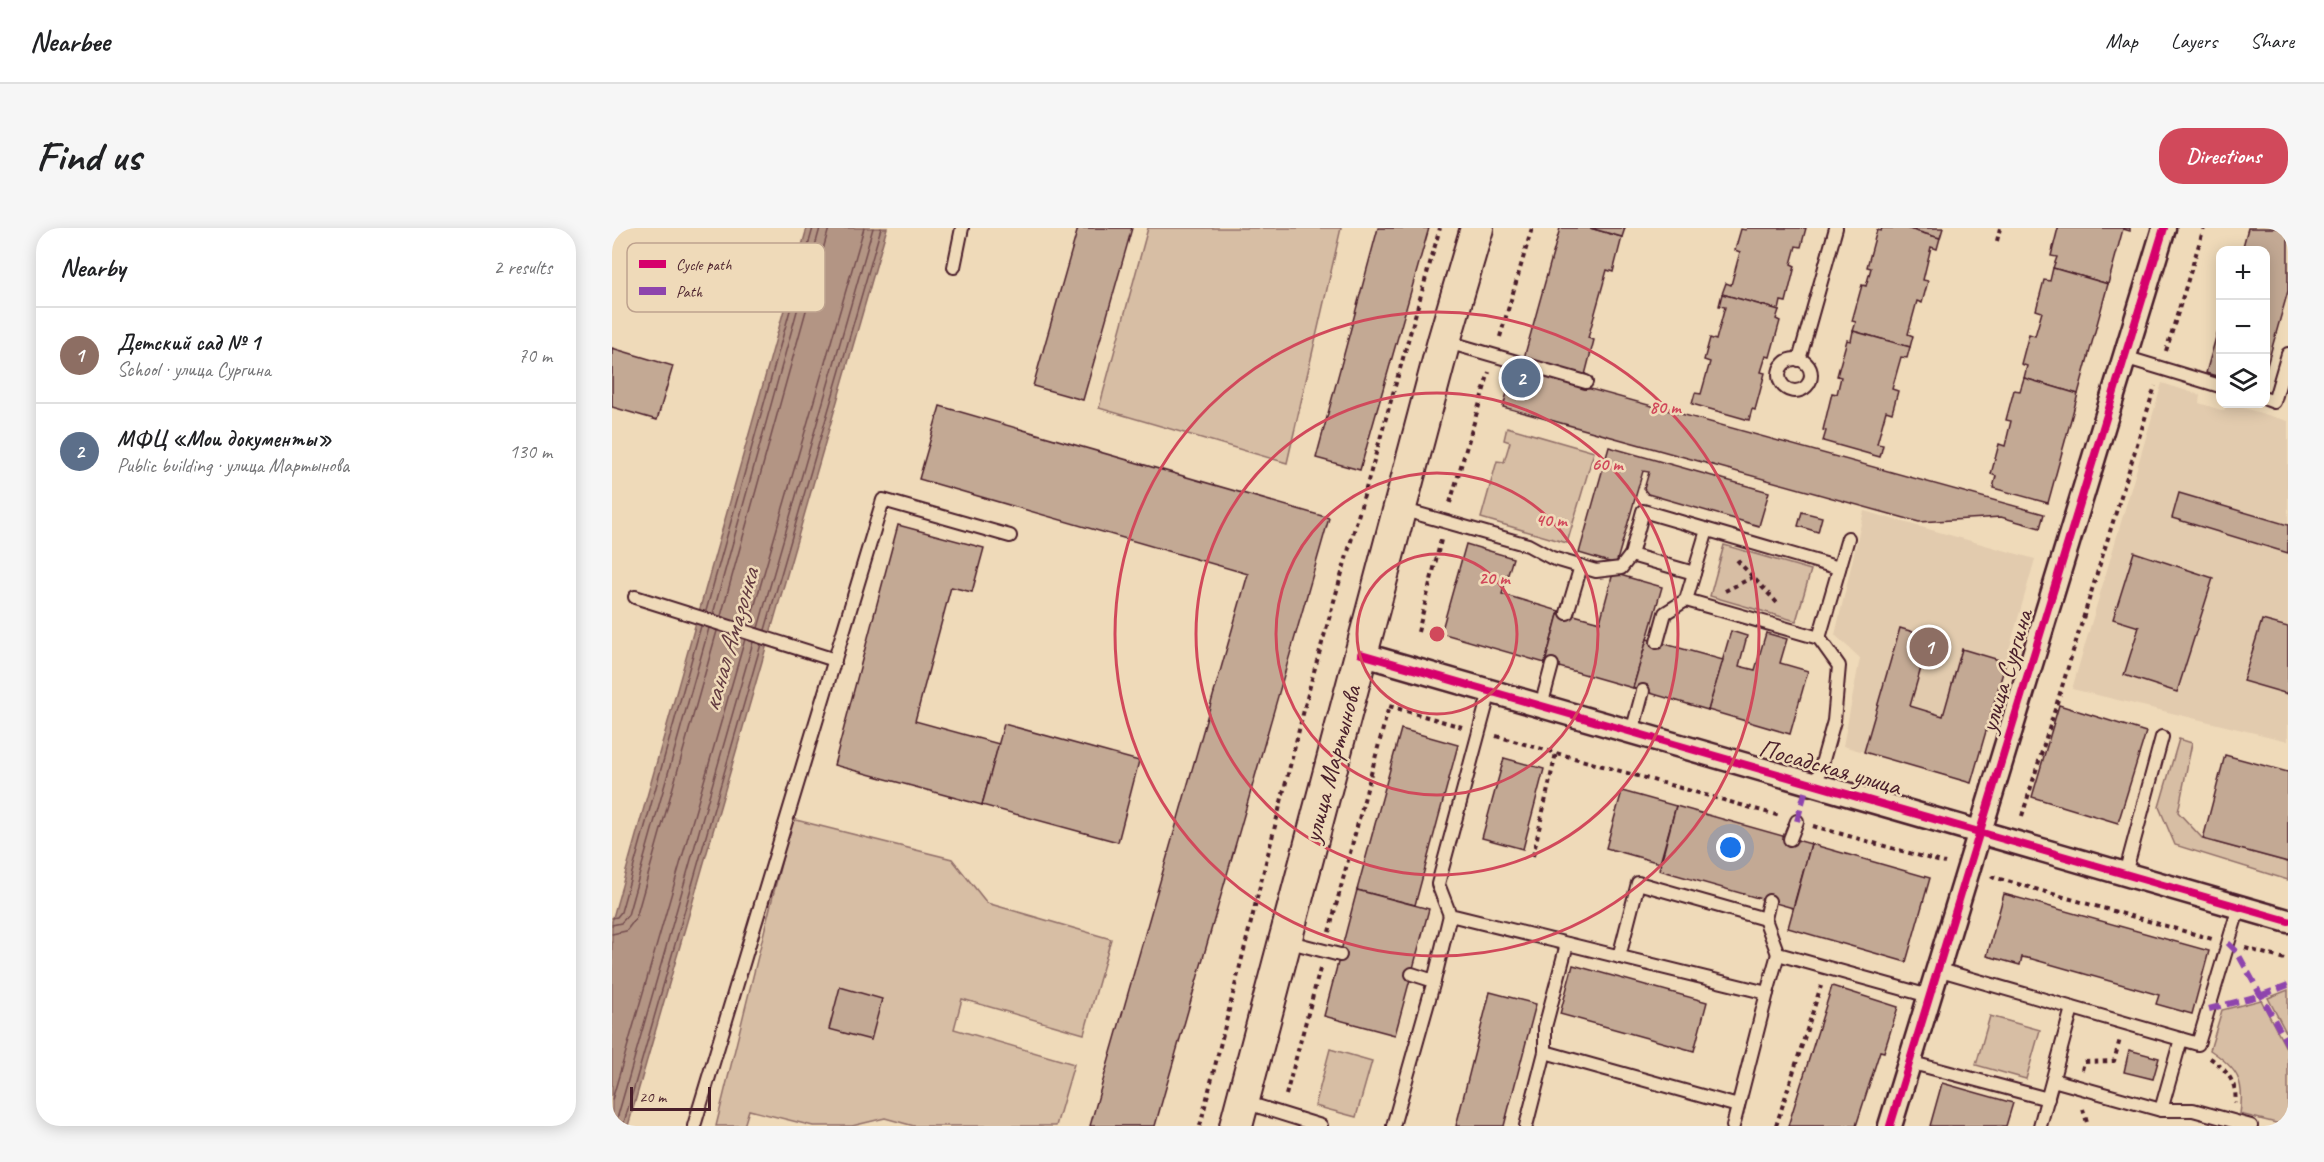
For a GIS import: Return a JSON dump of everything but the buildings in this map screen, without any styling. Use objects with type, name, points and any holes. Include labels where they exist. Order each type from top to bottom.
[{"type":"main road","name":"улица Мартынова","points":[[1239,1114],[1444,341],[1477,228]]},
{"type":"street","name":"улица Сургина","points":[[1890,1126],[2164,228]]},
{"type":"street","name":"Посадская улица","points":[[1361,654],[2288,921]]},
{"type":"lane","points":[[954,267],[962,228]]},
{"type":"lane","points":[[1799,360],[1836,228]]},
{"type":"lane","points":[[1444,341],[1586,382]]},
{"type":"lane","points":[[2270,401],[2274,402],[2288,354]]},
{"type":"lane","points":[[2124,357],[2216,385]]},
{"type":"lane","points":[[694,1126],[883,500],[1010,536]]},
{"type":"lane","points":[[1400,508],[1528,545],[1552,558],[1596,571],[1621,568],[1631,555],[1643,511],[1839,568]]},
{"type":"lane","points":[[1657,642],[1665,613],[1686,600],[1711,531]]},
{"type":"lane","points":[[1819,638],[1848,538]]},
{"type":"lane","points":[[1631,555],[1694,573]]},
{"type":"lane","points":[[1567,613],[1581,566]]},
{"type":"lane","points":[[634,597],[835,660]]},
{"type":"lane","points":[[1686,600],[1819,638],[1839,666],[1834,721],[1816,784]]},
{"type":"lane","points":[[1541,706],[1552,665]]},
{"type":"lane","points":[[1393,1126],[1450,915],[1437,884],[1490,691]]},
{"type":"lane","points":[[1632,732],[1643,691]]},
{"type":"lane","points":[[2125,874],[2162,737]]},
{"type":"lane","points":[[1790,839],[1797,821]]},
{"type":"lane","points":[[1618,957],[1638,883],[1765,919]]},
{"type":"lane","points":[[1733,1126],[1778,954],[1765,919],[1769,901]]},
{"type":"lane","points":[[1937,969],[2198,1044],[2239,907]]},
{"type":"lane","points":[[1450,915],[1767,993]]},
{"type":"lane","points":[[1285,940],[1340,955]]},
{"type":"lane","points":[[1526,1126],[1545,1052],[1545,1027],[1567,944]]},
{"type":"lane","points":[[1778,954],[1929,996]]},
{"type":"lane","points":[[1412,974],[1434,981]]},
{"type":"lane","points":[[2040,1126],[2072,1008]]},
{"type":"lane","points":[[2161,1110],[2181,1039]]},
{"type":"lane","points":[[1545,1052],[1738,1106]]},
{"type":"lane","points":[[1909,1062],[2048,1099]]},
{"type":"lane","points":[[2053,1080],[2161,1110],[2193,1110],[2251,1126]]},
{"type":"lane","points":[[1239,1114],[1281,1113],[1321,1126]]},
{"type":"path","points":[[1200,1126],[1311,682],[1440,228]]},
{"type":"path","points":[[1418,632],[1445,522],[1532,228]]},
{"type":"path","points":[[1997,241],[2000,228]]},
{"type":"path","points":[[2022,816],[2204,228]]},
{"type":"path","points":[[1711,531],[1806,634]]},
{"type":"path","points":[[1281,1113],[1389,706],[1956,866]]},
{"type":"path","points":[[1533,856],[1556,753]]},
{"type":"path","points":[[1993,877],[2288,960]]},
{"type":"path","points":[[1776,1126],[1827,968]]},
{"type":"path","points":[[2077,1086],[2084,1062],[2114,1061],[2125,1023]]},
{"type":"path","points":[[2198,1044],[2204,1054],[2220,1065],[2230,1076],[2236,1093],[2233,1121]]},
{"type":"shaded area","points":[[1148,228],[1341,228],[1287,463],[1099,408]]},
{"type":"shaded area","points":[[2162,383],[2200,395],[2199,403],[2224,411],[2225,408],[2244,408],[2288,421],[2288,741],[2072,689]]},
{"type":"shaded area","points":[[1507,427],[1594,452],[1567,543],[1481,518],[1497,461],[1504,462],[1510,442],[1504,440]]},
{"type":"shaded area","points":[[1864,511],[2035,559],[1971,783],[1843,746],[1860,658],[1835,635]]},
{"type":"shaded area","points":[[1724,545],[1811,570],[1796,621],[1710,596]]},
{"type":"shaded area","points":[[2179,739],[2192,743],[2178,812],[2203,839],[2288,862],[2288,880],[2175,845],[2159,807]]},
{"type":"shaded area","points":[[792,819],[952,859],[987,903],[1111,939],[1084,1034],[962,999],[954,1029],[1074,1064],[1056,1126],[914,1126],[885,1118],[852,1126],[813,1126],[749,1110],[744,1126],[716,1126]]},
{"type":"shaded area","points":[[2288,990],[2288,1036],[2268,998]]},
{"type":"shaded area","points":[[2261,1000],[2288,1052],[2288,1126],[2240,1114],[2241,1093],[2237,1077],[2227,1063],[2210,1050],[2222,1010]]},
{"type":"shaded area","points":[[1990,1016],[2040,1030],[2026,1079],[1976,1065]]},
{"type":"shaded area","points":[[1330,1049],[1372,1061],[1356,1117],[1315,1106]]},
{"type":"water","name":"канал Амазонка","points":[[807,228],[887,228],[628,1126],[612,1126],[612,921],[783,312],[825,312],[825,243],[803,243]]},
{"type":"marked path","points":[[1797,821],[1808,782]]},
{"type":"marked path","points":[[2228,943],[2237,952],[2288,1045]]},
{"type":"marked path","points":[[2209,1009],[2262,995],[2288,985]]},
{"type":"cycle path","points":[[1890,1126],[2164,228]]},
{"type":"cycle path","points":[[1361,654],[2288,921]]},
{"type":"place","name":"МФЦ «Мои документы»","points":[[1521,378]]},
{"type":"place","name":"Детский сад № 1","points":[[1929,647]]}]
